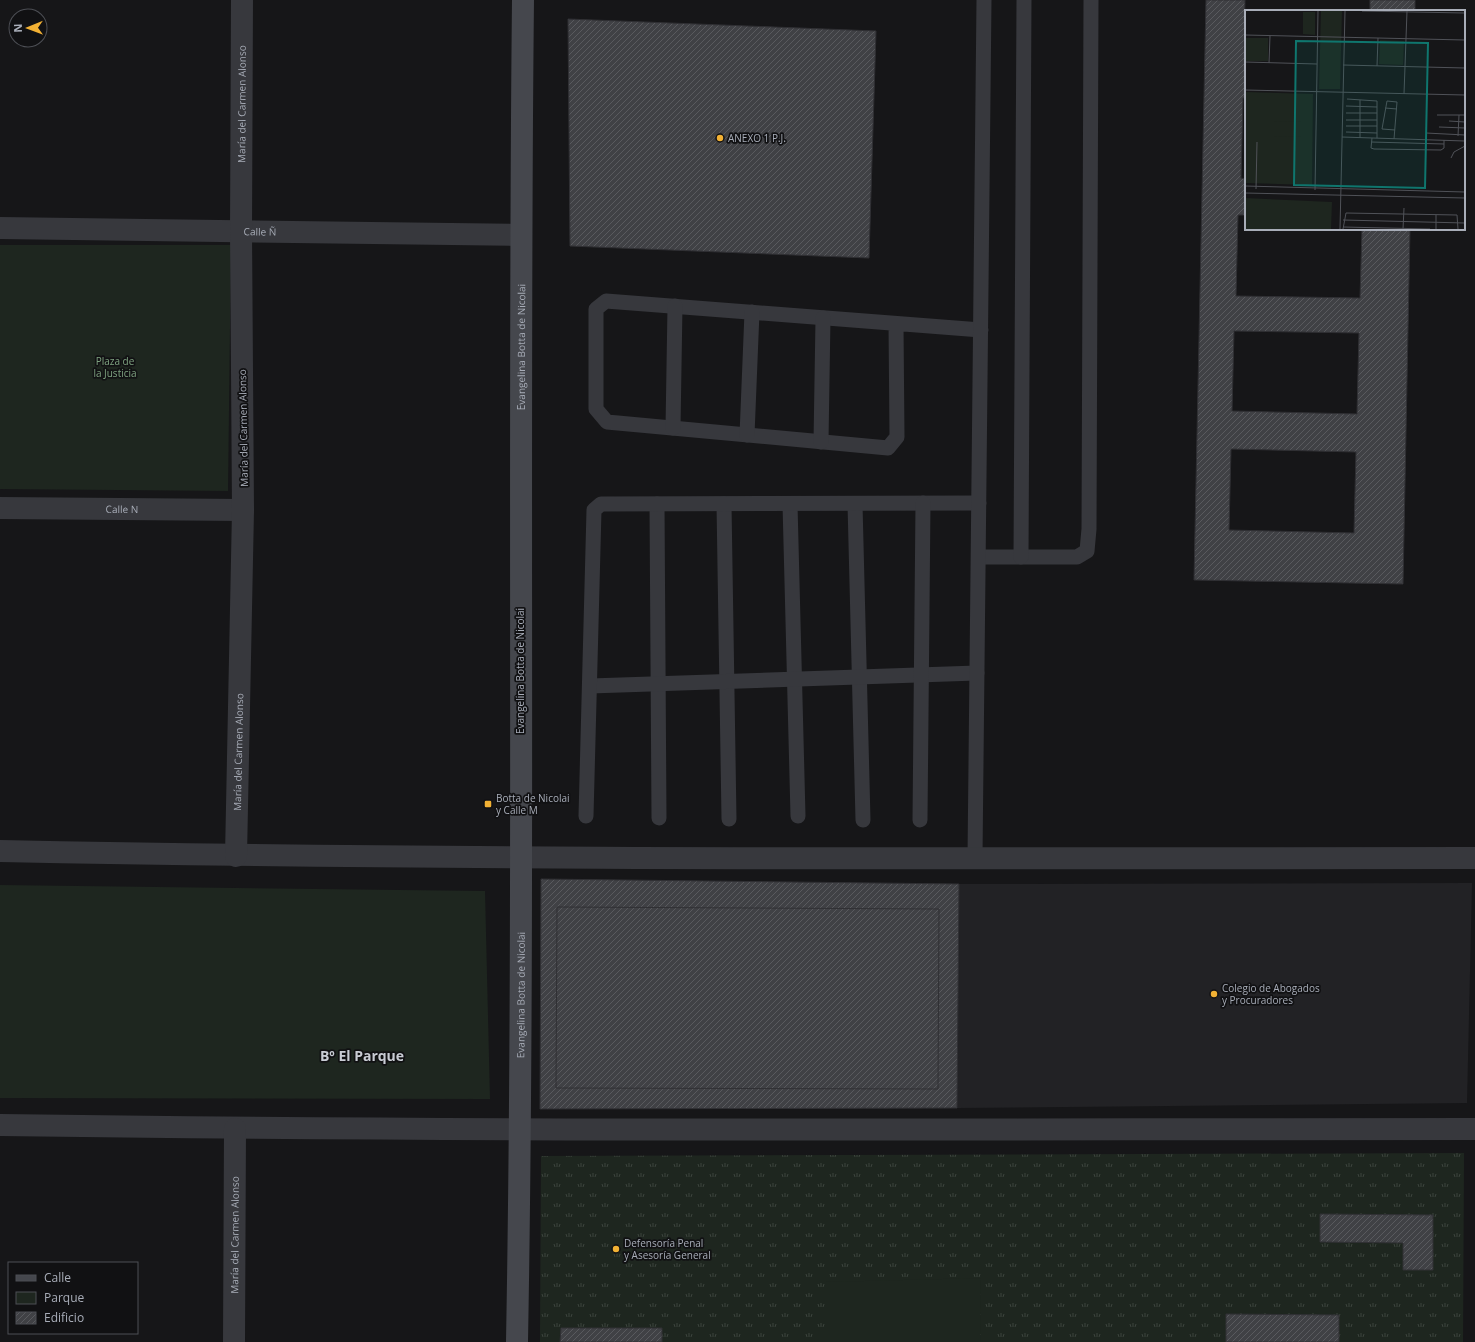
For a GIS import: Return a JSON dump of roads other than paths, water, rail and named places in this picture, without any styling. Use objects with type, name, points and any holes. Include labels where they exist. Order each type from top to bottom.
[{"type":"street","name":"María del Carmen Alonso","points":[[236,856],[243,510],[240,231],[242,0]]},
{"type":"street","name":"Evangelina Botta de Nicolai","points":[[517,1342],[521,1129],[520,236],[523,0]]},
{"type":"street","name":"Calle Ñ","points":[[0,228],[520,236]]},
{"type":"street","name":"Calle N","points":[[0,508],[243,510]]},
{"type":"street","points":[[0,851],[236,856],[521,858],[1475,858]]},
{"type":"street","points":[[0,1125],[521,1129],[1475,1129]]},
{"type":"street","name":"María del Carmen Alonso","points":[[234,1342],[235,1128]]},
{"type":"lane","points":[[976,858],[984,0]]},
{"type":"lane","points":[[1021,557],[1024,0]]},
{"type":"lane","points":[[979,557],[1078,557],[1087,551],[1089,529],[1091,0]]},
{"type":"lane","points":[[896,324],[897,437],[888,448],[607,422],[596,409],[596,309],[606,301],[981,330]]},
{"type":"lane","points":[[673,428],[675,306]]},
{"type":"lane","points":[[747,435],[752,312]]},
{"type":"lane","points":[[821,442],[823,318]]},
{"type":"lane","points":[[920,820],[923,503]]},
{"type":"lane","points":[[586,816],[594,510],[601,504],[979,503]]},
{"type":"lane","points":[[657,504],[660,818]]},
{"type":"lane","points":[[724,504],[729,819]]},
{"type":"lane","points":[[790,504],[798,816]]},
{"type":"lane","points":[[855,504],[863,820]]},
{"type":"lane","points":[[590,686],[977,673]]},
{"type":"place","name":"ANEXO 1 P.J.","points":[[720,138]]},
{"type":"place","name":"Botta de Nicolai y Calle M","points":[[488,804]]},
{"type":"place","name":"Colegio de Abogados y Procuradores","points":[[1214,994]]},
{"type":"place","name":"Defensoría Penal y Asesoría General","points":[[616,1249]]},
{"type":"district","name":"Bº El Parque","points":[[362,1056]]},
{"type":"park label","name":"Plaza de la Justicia","points":[[115,366]]}]
